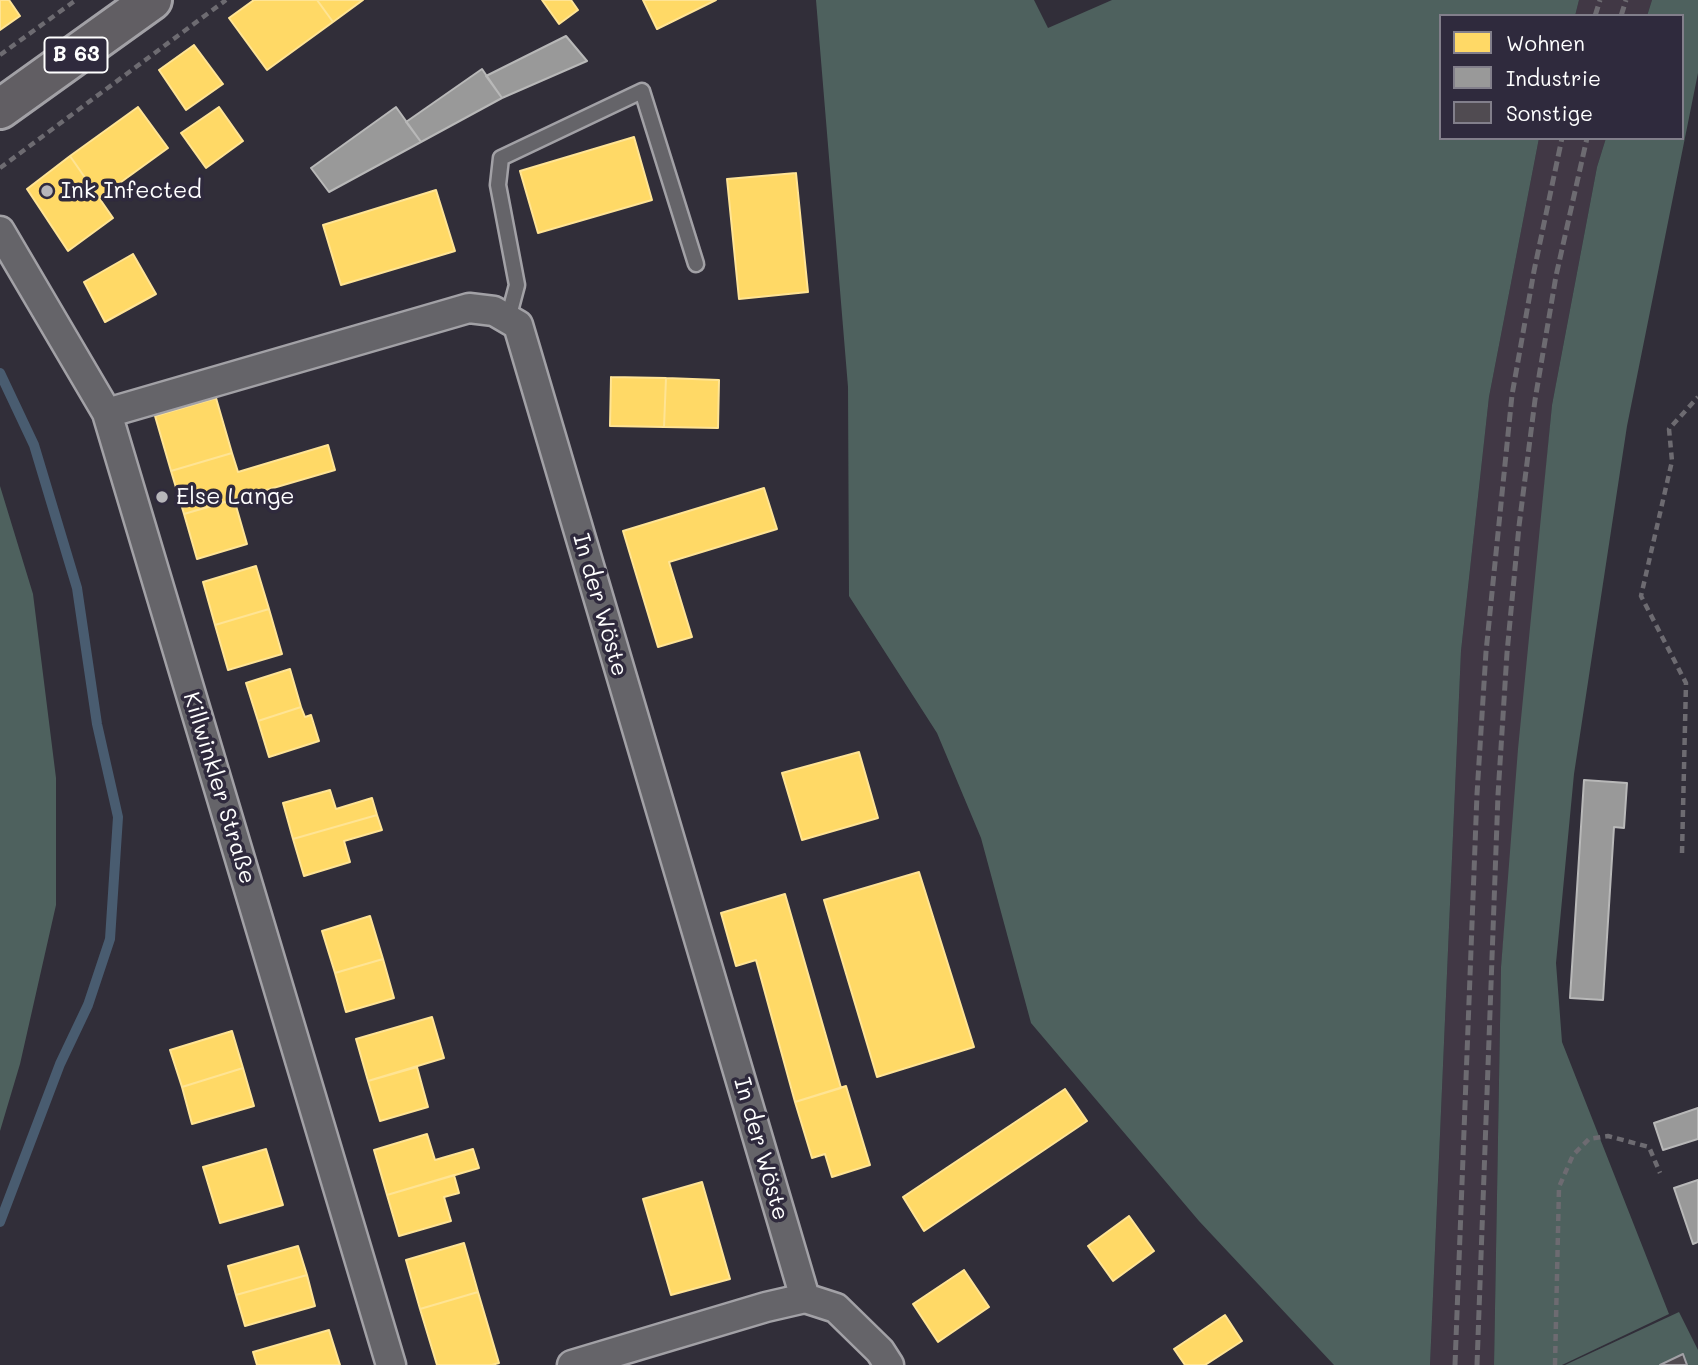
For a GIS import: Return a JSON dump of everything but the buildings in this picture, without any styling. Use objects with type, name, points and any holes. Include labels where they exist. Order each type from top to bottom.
[{"type":"main road","name":"B 63","points":[[0,110],[152,0]]},
{"type":"street","name":"Killwinkler Straße","points":[[0,231],[107,413],[391,1365]]},
{"type":"street","points":[[107,413],[469,308],[494,311],[508,319]]},
{"type":"street","name":"In der Wöste","points":[[508,319],[518,325],[805,1298]]},
{"type":"street","points":[[572,1365],[766,1307],[805,1298],[836,1308],[880,1351],[890,1365]]},
{"type":"lane","points":[[508,319],[517,285],[498,186],[501,158],[642,91],[696,264]]},
{"type":"path","points":[[0,55],[76,0]]},
{"type":"path","points":[[0,168],[226,0]]},
{"type":"path","points":[[1682,853],[1686,683],[1641,596],[1672,461],[1669,429],[1698,397]]},
{"type":"path","points":[[1555,1365],[1559,1187],[1573,1155],[1589,1139],[1608,1136],[1649,1147],[1660,1173]]},
{"type":"shaded area","points":[[816,0],[1034,0],[1048,28],[1112,0],[1579,0],[1576,14],[1439,14],[1439,140],[1539,140],[1489,397],[1461,651],[1430,1365],[1334,1365],[1199,1221],[1031,1023],[981,838],[937,733],[849,596],[848,387]]},
{"type":"shaded area","points":[[1579,0],[1652,0],[1648,14],[1576,14]]},
{"type":"shaded area","points":[[1652,0],[1698,0],[1698,73],[1627,426],[1574,774],[1556,963],[1562,1042],[1669,1314],[1562,1365],[1494,1365],[1501,967],[1518,749],[1552,405],[1597,167],[1605,140],[1684,140],[1684,14],[1648,14]]},
{"type":"shaded area","points":[[1539,140],[1605,140],[1597,167],[1552,405],[1501,967],[1494,1365],[1430,1365],[1461,651],[1489,397]]},
{"type":"shaded area","points":[[0,486],[33,594],[56,778],[56,905],[20,1064],[0,1131]]},
{"type":"shaded area","points":[[1679,1312],[1698,1350],[1698,1365],[1565,1365]]},
{"type":"waterway","points":[[0,373],[34,445],[77,588],[97,724],[118,817],[110,939],[88,1005],[60,1064],[0,1222]]},
{"type":"railway","points":[[1596,14],[1600,0]]},
{"type":"railway","points":[[1622,14],[1626,0]]},
{"type":"railway","points":[[1455,1365],[1477,794],[1486,652],[1512,395],[1562,140]]},
{"type":"railway","points":[[1477,1365],[1498,795],[1507,653],[1535,400],[1556,276],[1587,140]]},
{"type":"place","name":"Ink Infected","points":[[47,191]]},
{"type":"place","name":"Else Lange","points":[[162,497]]}]
